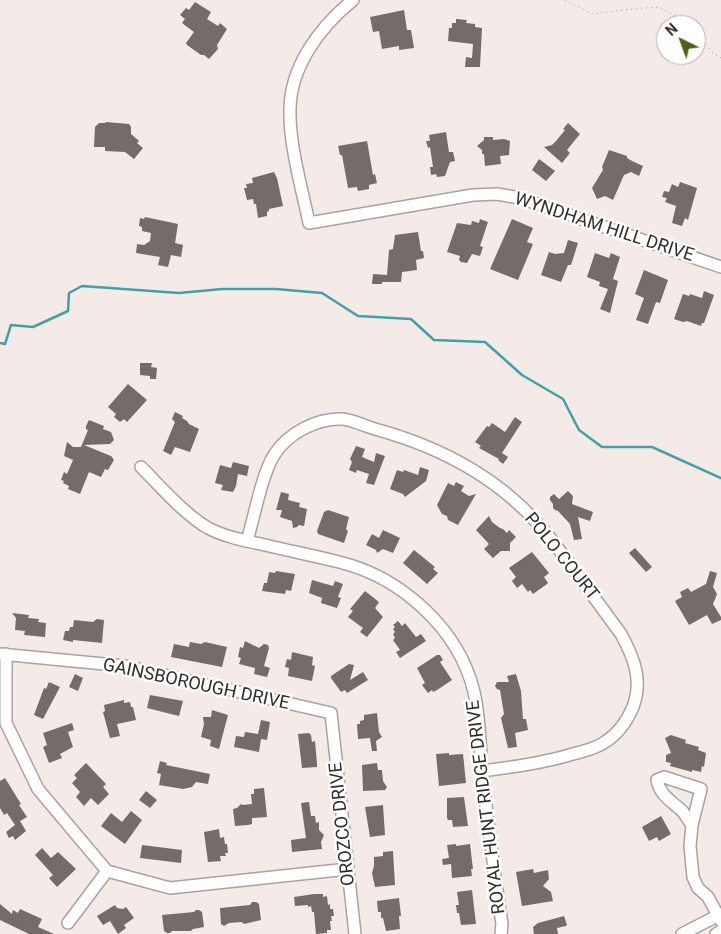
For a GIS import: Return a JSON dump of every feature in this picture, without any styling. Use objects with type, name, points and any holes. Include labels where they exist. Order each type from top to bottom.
[{"type":"street","name":"WYNDHAM HILL DRIVE","points":[[353,0],[339,11],[325,27],[308,52],[299,69],[294,85],[290,108],[291,132],[309,223],[473,195],[497,194],[520,198],[721,267]]},
{"type":"street","name":"POLO COURT","points":[[247,541],[267,469],[274,454],[288,438],[303,428],[326,420],[343,420],[402,436],[436,450],[477,471],[509,496],[540,525],[621,634],[631,654],[638,678],[636,698],[629,715],[618,732],[604,743],[592,749],[544,762],[482,771]]},
{"type":"street","name":"ROYAL HUNT RIDGE DRIVE","points":[[141,467],[197,521],[220,534],[342,563],[367,571],[405,593],[432,617],[455,650],[470,682],[478,716],[482,771],[504,931]]},
{"type":"street","name":"GAINSBOROUGH DRIVE","points":[[3,654],[125,666],[331,713]]},
{"type":"street","points":[[3,654],[6,723],[38,789],[107,871],[170,888],[348,869]]},
{"type":"street","name":"OROZCO DRIVE","points":[[331,713],[355,934]]},
{"type":"street","points":[[682,934],[720,917],[708,897],[698,888],[692,878],[690,846],[692,825],[701,789],[664,777],[657,780],[658,788],[664,796],[684,813],[692,825]]},
{"type":"street","points":[[68,923],[107,871]]},
{"type":"street","points":[[716,934],[721,932]]},
{"type":"path","points":[[565,0],[592,14],[659,7],[674,15]]},
{"type":"path","points":[[706,45],[713,53],[721,58]]},
{"type":"building","points":[[195,2],[211,12],[207,19],[218,26],[220,23],[227,29],[217,45],[218,49],[209,59],[186,43],[194,32],[182,23],[185,19],[180,15],[186,8],[189,10]]},
{"type":"building","points":[[404,10],[407,30],[411,30],[414,48],[399,50],[399,46],[382,49],[379,31],[373,32],[370,17]]},
{"type":"building","points":[[456,19],[467,20],[466,23],[475,24],[475,27],[482,28],[480,67],[465,67],[466,57],[472,58],[473,44],[448,41],[449,28],[452,28],[452,23],[456,23]]},
{"type":"building","points":[[99,123],[129,124],[131,134],[139,141],[137,143],[143,148],[134,159],[125,152],[105,151],[105,147],[94,147],[95,127]]},
{"type":"building","points":[[568,123],[580,134],[567,150],[570,153],[562,163],[544,147],[552,145],[556,141]]},
{"type":"building","points":[[446,132],[449,152],[453,152],[455,161],[450,162],[445,176],[437,177],[436,174],[431,175],[430,167],[433,167],[430,147],[428,148],[426,141],[430,141],[429,135]]},
{"type":"building","points":[[484,137],[493,137],[493,140],[504,139],[510,141],[509,155],[500,156],[501,164],[485,166],[484,154],[482,154],[482,150],[477,146],[484,140]]},
{"type":"building","points":[[367,141],[373,175],[375,174],[377,183],[369,185],[369,189],[358,191],[357,187],[348,188],[342,155],[340,155],[338,146]]},
{"type":"building","points":[[609,150],[627,156],[627,158],[643,166],[639,176],[631,172],[624,175],[613,200],[605,196],[597,199],[592,188],[603,170],[602,167]]},
{"type":"building","points":[[539,159],[555,171],[546,181],[532,170]]},
{"type":"building","points":[[274,172],[283,206],[269,209],[267,216],[258,218],[256,204],[254,204],[253,199],[247,200],[244,188],[247,188],[246,184],[253,183],[252,178]]},
{"type":"building","points":[[680,182],[697,188],[688,220],[685,218],[682,226],[672,223],[676,206],[665,202],[667,198],[662,197],[664,191],[669,192],[672,184],[678,187]]},
{"type":"building","points":[[145,217],[178,224],[175,243],[183,245],[181,257],[171,255],[168,267],[158,265],[160,257],[136,253],[137,244],[144,245],[150,241],[151,233],[142,231],[142,227],[139,226],[140,218],[144,219]]},
{"type":"building","points":[[480,219],[488,222],[480,246],[483,247],[480,256],[472,254],[467,263],[461,262],[459,260],[460,256],[447,252],[457,223],[471,225],[472,221],[479,223]]},
{"type":"building","points":[[512,219],[533,228],[527,242],[533,244],[518,280],[490,269]]},
{"type":"building","points":[[418,232],[424,258],[416,260],[417,270],[402,272],[401,282],[372,284],[373,274],[387,275],[389,250],[393,249],[395,235]]},
{"type":"building","points":[[568,240],[578,243],[571,265],[568,265],[561,282],[541,275],[549,252],[555,254],[564,253]]},
{"type":"building","points":[[595,253],[609,258],[611,253],[620,257],[613,279],[618,281],[610,313],[600,309],[608,289],[599,286],[600,282],[587,277]]},
{"type":"building","points":[[644,270],[668,280],[660,303],[656,302],[648,324],[636,320],[644,298],[635,294]]},
{"type":"building","points":[[704,291],[714,295],[704,323],[701,326],[674,319],[683,294],[702,298]]},
{"type":"building","points":[[140,363],[152,363],[151,367],[157,368],[156,379],[140,375]]},
{"type":"building","points":[[128,384],[147,400],[127,422],[124,419],[120,422],[114,417],[116,414],[108,407]]},
{"type":"building","points":[[175,412],[183,416],[182,418],[189,424],[199,429],[190,452],[175,447],[171,455],[163,451],[175,422],[172,419]]},
{"type":"building","points":[[515,417],[522,422],[502,453],[508,457],[503,464],[499,459],[479,448],[481,446],[475,442],[487,426],[489,427],[492,423],[505,432]]},
{"type":"building","points":[[89,420],[104,426],[103,429],[111,432],[114,440],[110,444],[84,445],[111,456],[114,460],[108,470],[105,469],[101,477],[89,472],[80,494],[68,489],[69,486],[61,480],[64,472],[67,474],[73,460],[64,456],[67,442],[73,447],[81,447],[88,430],[86,426]]},
{"type":"building","points":[[356,446],[365,449],[362,457],[374,462],[376,453],[385,456],[374,485],[366,483],[369,474],[357,470],[356,473],[349,470],[352,462],[350,459]]},
{"type":"building","points":[[233,462],[249,466],[247,476],[238,474],[233,492],[221,490],[223,485],[215,483],[220,465],[231,468]]},
{"type":"building","points":[[420,467],[429,470],[426,481],[405,497],[403,494],[390,489],[397,470],[403,472],[404,470],[418,475]]},
{"type":"building","points":[[456,482],[464,486],[461,491],[469,496],[476,494],[458,525],[448,520],[447,516],[442,514],[437,505],[448,483],[454,486]]},
{"type":"building","points":[[568,491],[573,496],[572,504],[593,512],[590,521],[578,517],[582,539],[574,540],[570,524],[553,508],[550,500],[550,497],[554,494],[559,499]]},
{"type":"building","points":[[281,492],[289,494],[288,500],[300,503],[299,507],[307,509],[304,526],[299,525],[293,528],[292,521],[280,517],[282,510],[276,510]]},
{"type":"building","points":[[328,510],[349,517],[346,529],[348,531],[344,543],[318,534],[317,531],[324,512]]},
{"type":"building","points":[[489,516],[492,522],[507,533],[509,530],[516,537],[510,543],[510,551],[501,551],[493,558],[484,549],[489,544],[476,530]]},
{"type":"building","points":[[383,530],[400,538],[393,553],[383,549],[377,553],[376,550],[366,545],[372,534],[379,538]]},
{"type":"building","points":[[635,548],[652,567],[646,572],[629,553]]},
{"type":"building","points":[[414,550],[435,567],[433,569],[438,573],[427,584],[403,563]]},
{"type":"building","points":[[532,552],[549,573],[544,577],[548,583],[533,594],[530,590],[528,592],[522,584],[517,588],[512,581],[516,577],[509,568]]},
{"type":"building","points":[[276,571],[295,574],[291,591],[286,590],[285,594],[262,591],[264,583],[267,583],[269,572],[275,573]]},
{"type":"building","points":[[710,571],[717,573],[713,587],[717,594],[713,604],[721,620],[712,624],[707,615],[689,625],[675,601],[682,597],[680,592],[688,588],[691,592],[706,584]]},
{"type":"building","points":[[312,580],[333,586],[335,581],[343,584],[338,597],[341,598],[337,608],[321,603],[322,598],[309,593]]},
{"type":"building","points":[[365,591],[379,602],[375,608],[383,617],[367,637],[360,632],[363,628],[348,617],[353,611],[350,609]]},
{"type":"building","points":[[12,613],[29,615],[28,618],[39,619],[38,622],[46,623],[45,637],[24,635],[25,631],[15,630],[16,618]]},
{"type":"building","points":[[97,619],[104,620],[102,643],[63,640],[65,631],[69,631],[70,627],[73,627],[74,620],[93,622]]},
{"type":"building","points":[[398,621],[402,626],[405,623],[416,637],[421,634],[426,641],[400,658],[396,652],[400,650],[393,640],[395,632],[393,629],[395,627],[393,625]]},
{"type":"building","points":[[245,641],[259,648],[264,644],[268,645],[269,648],[264,666],[270,668],[267,677],[254,674],[255,668],[239,664],[241,658],[238,657],[240,647],[243,648]]},
{"type":"building","points":[[190,642],[201,644],[205,642],[227,647],[222,667],[171,657],[174,644],[189,647]]},
{"type":"building","points":[[292,652],[313,657],[312,665],[315,666],[312,681],[288,676],[289,668],[285,667],[287,659],[291,660]]},
{"type":"building","points":[[440,655],[443,660],[440,662],[452,680],[437,690],[433,692],[432,690],[428,693],[422,685],[425,683],[417,668]]},
{"type":"building","points":[[349,664],[354,665],[350,680],[363,672],[368,680],[347,693],[345,690],[341,692],[331,676]]},
{"type":"building","points":[[75,674],[83,678],[78,691],[69,687]]},
{"type":"building","points":[[516,674],[521,691],[523,719],[526,719],[528,730],[515,733],[517,747],[508,748],[501,718],[504,714],[500,690],[495,686],[497,682],[509,682],[507,676]]},
{"type":"building","points":[[49,682],[60,687],[43,719],[34,715],[44,688],[46,689]]},
{"type":"building","points":[[150,695],[183,701],[179,716],[147,708]]},
{"type":"building","points":[[124,700],[124,703],[130,702],[131,707],[133,707],[136,720],[117,724],[120,736],[110,738],[103,712],[105,711],[104,705]]},
{"type":"building","points":[[212,710],[228,715],[219,749],[210,746],[211,740],[201,737],[204,724],[203,717],[211,717]]},
{"type":"building","points":[[377,713],[379,732],[382,737],[376,741],[377,751],[372,751],[370,738],[358,739],[357,724],[364,720],[364,715]]},
{"type":"building","points":[[261,720],[270,722],[267,740],[261,739],[259,752],[234,747],[236,736],[244,737],[245,732],[258,734]]},
{"type":"building","points":[[72,723],[74,730],[68,732],[73,747],[60,754],[62,758],[49,763],[43,747],[47,745],[43,733]]},
{"type":"building","points":[[309,733],[312,742],[315,741],[317,767],[302,768],[298,734]]},
{"type":"building","points":[[671,735],[686,740],[685,743],[699,747],[698,750],[706,753],[704,767],[702,766],[701,772],[692,770],[692,772],[670,766],[671,763],[666,762],[666,755],[671,753],[665,738]]},
{"type":"building","points":[[449,753],[449,755],[463,754],[466,783],[439,786],[436,754]]},
{"type":"building","points":[[160,761],[167,763],[166,765],[210,774],[208,784],[196,782],[192,787],[183,789],[159,785],[161,774],[157,773]]},
{"type":"building","points":[[86,763],[106,784],[103,787],[109,794],[98,805],[91,798],[84,806],[76,797],[80,792],[72,783],[77,778],[74,775]]},
{"type":"building","points":[[377,763],[378,770],[382,770],[383,781],[387,787],[385,790],[363,791],[362,765]]},
{"type":"building","points":[[5,778],[27,817],[20,821],[26,831],[15,840],[13,836],[9,838],[6,832],[15,825],[7,813],[4,815],[0,808],[0,781]]},
{"type":"building","points":[[264,788],[267,817],[252,818],[252,824],[235,826],[233,809],[241,804],[252,804],[251,794],[254,794],[254,789]]},
{"type":"building","points":[[146,791],[157,800],[150,808],[139,800]]},
{"type":"building","points":[[464,797],[468,826],[453,827],[452,820],[447,818],[447,798]]},
{"type":"building","points":[[309,802],[311,816],[315,816],[316,823],[319,822],[319,830],[324,835],[321,842],[322,849],[292,852],[291,840],[306,838],[301,803]]},
{"type":"building","points":[[383,805],[385,835],[370,837],[365,807]]},
{"type":"building","points":[[131,811],[142,820],[125,844],[101,826],[111,813],[122,822]]},
{"type":"building","points":[[661,816],[671,834],[659,841],[657,837],[649,841],[642,827]]},
{"type":"building","points":[[219,829],[220,838],[224,837],[225,844],[227,844],[228,853],[225,853],[226,856],[220,856],[221,861],[208,862],[204,832]]},
{"type":"building","points":[[456,844],[456,846],[470,844],[472,876],[452,878],[451,864],[443,865],[442,859],[449,858],[447,845]]},
{"type":"building","points":[[142,845],[182,850],[181,863],[140,858]]},
{"type":"building","points":[[42,848],[51,858],[58,852],[76,869],[57,887],[49,878],[53,875],[35,855]]},
{"type":"building","points":[[393,851],[395,885],[375,887],[372,873],[374,857],[383,856],[383,852]]},
{"type":"building","points":[[533,869],[534,873],[548,870],[549,879],[543,886],[551,892],[553,901],[522,906],[516,872]]},
{"type":"building","points":[[472,890],[476,924],[461,925],[456,905],[459,905],[457,892]]},
{"type":"building","points":[[323,894],[323,897],[327,896],[328,905],[330,904],[330,909],[333,909],[334,916],[331,916],[332,921],[330,921],[331,930],[327,930],[327,933],[316,934],[314,912],[312,912],[311,906],[295,906],[294,897]]},
{"type":"building","points":[[399,898],[400,929],[386,931],[383,918],[381,918],[381,912],[378,912],[377,901]]},
{"type":"building","points":[[252,902],[259,904],[261,920],[244,924],[242,922],[229,923],[224,926],[221,924],[220,908],[250,905]]},
{"type":"building","points":[[0,904],[12,914],[13,910],[18,913],[20,909],[42,919],[38,927],[54,934],[29,934],[0,920]]},
{"type":"building","points":[[115,905],[117,908],[123,909],[126,907],[134,918],[124,925],[126,928],[118,934],[110,921],[103,925],[97,916]]},
{"type":"building","points":[[196,910],[202,912],[204,927],[191,931],[172,931],[167,933],[164,931],[162,915],[194,912]]},
{"type":"building","points":[[564,916],[567,925],[557,928],[558,934],[534,934],[533,927],[538,923]]},
{"type":"waterway","points":[[0,343],[5,344],[11,325],[33,327],[68,311],[69,293],[82,286],[179,293],[222,289],[276,289],[322,293],[358,316],[411,319],[434,340],[485,342],[522,375],[563,399],[579,430],[602,447],[652,447],[721,478]]}]
